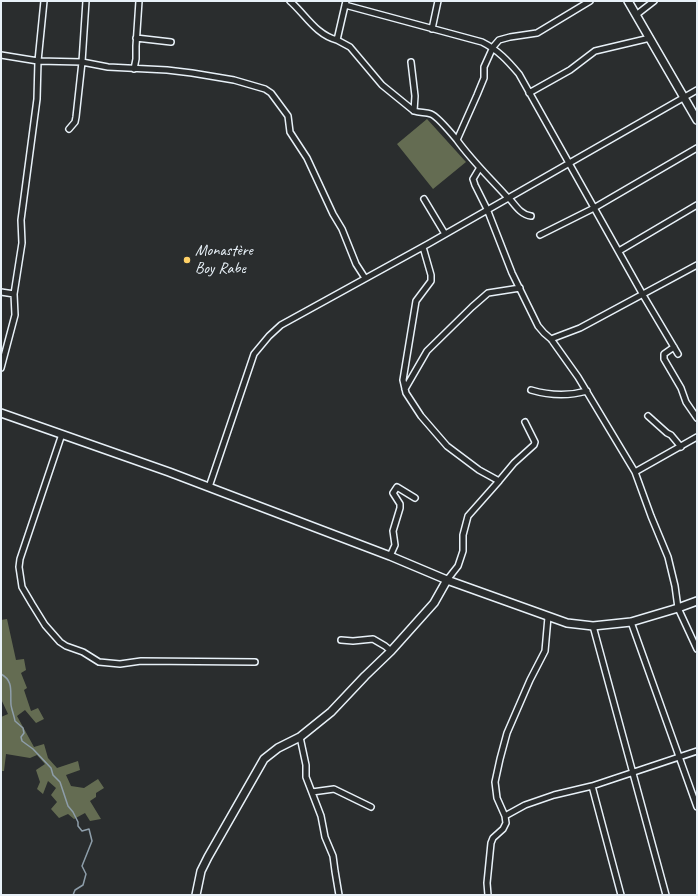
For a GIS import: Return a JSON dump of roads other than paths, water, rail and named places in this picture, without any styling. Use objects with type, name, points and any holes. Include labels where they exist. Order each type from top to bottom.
[{"type":"main road","points":[[628,1],[697,120]]},
{"type":"main road","points":[[1,413],[209,487],[390,556],[447,580],[567,623],[593,626],[631,622],[697,601]]},
{"type":"main road","points":[[196,895],[201,871],[208,857],[264,759],[278,748],[300,737],[331,712],[391,651],[434,603],[447,580]]},
{"type":"street","points":[[1,368],[15,315],[14,294],[22,243],[21,220],[37,99],[38,61],[44,1]]},
{"type":"street","points":[[69,129],[75,122],[76,117],[82,62],[86,1]]},
{"type":"street","points":[[134,69],[136,59],[139,1]]},
{"type":"street","points":[[432,29],[438,1]]},
{"type":"street","points":[[457,140],[484,78],[484,67],[493,47],[500,40],[537,33],[590,1]]},
{"type":"street","points":[[636,15],[654,1]]},
{"type":"street","points":[[293,2],[319,32],[328,38],[350,47],[382,85],[414,111],[431,114],[443,124],[479,169],[492,180],[521,212],[532,216]]},
{"type":"street","points":[[336,40],[345,3],[482,42],[493,47],[504,57],[519,74],[643,295],[678,354]]},
{"type":"street","points":[[136,38],[171,42]]},
{"type":"street","points":[[529,93],[570,70],[595,51],[650,38]]},
{"type":"street","points":[[1,55],[38,61],[82,62],[108,67],[166,70],[234,80],[265,89],[271,93],[288,116],[290,132],[307,158],[333,214],[342,229],[356,264],[366,278]]},
{"type":"street","points":[[411,62],[415,96],[414,111]]},
{"type":"street","points":[[209,487],[252,360],[259,347],[281,325],[423,247],[697,90]]},
{"type":"street","points":[[540,235],[594,208],[697,148]]},
{"type":"street","points":[[479,169],[473,179],[475,185],[487,209],[505,256],[530,306],[538,326],[551,339],[578,377],[635,472],[668,557],[675,586],[678,608],[697,649]]},
{"type":"street","points":[[424,199],[445,234]]},
{"type":"street","points":[[619,251],[697,206]]},
{"type":"street","points":[[423,247],[431,275],[431,281],[416,301],[403,380],[406,393],[421,416],[447,446],[479,470],[499,481]]},
{"type":"street","points":[[551,339],[580,328],[697,265]]},
{"type":"street","points":[[405,389],[428,351],[472,307],[488,293],[520,288]]},
{"type":"street","points":[[1,292],[14,294]]},
{"type":"street","points":[[674,347],[664,354],[664,359],[681,388],[686,402],[697,418]]},
{"type":"street","points":[[530,390],[566,394],[587,391]]},
{"type":"street","points":[[648,416],[671,435],[681,447]]},
{"type":"street","points":[[447,580],[458,566],[463,551],[463,535],[468,516],[514,463],[534,445],[535,442],[525,422]]},
{"type":"street","points":[[62,434],[20,559],[19,567],[22,587],[45,625],[60,642],[66,646],[83,652],[99,662],[120,664],[141,661],[255,662]]},
{"type":"street","points":[[635,472],[697,437]]},
{"type":"street","points":[[390,556],[395,546],[393,531],[400,508],[400,504],[393,494],[394,491],[397,487],[415,498]]},
{"type":"street","points":[[488,895],[487,883],[491,843],[493,838],[506,823],[505,816],[497,798],[495,782],[507,733],[530,680],[545,652],[548,617]]},
{"type":"street","points":[[631,622],[697,807]]},
{"type":"street","points":[[593,626],[666,895]]},
{"type":"street","points":[[341,640],[354,641],[373,639],[391,651]]},
{"type":"street","points":[[300,737],[306,765],[306,777],[321,816],[326,837],[333,856],[339,895]]},
{"type":"street","points":[[505,816],[525,805],[554,795],[592,786],[697,751]]},
{"type":"street","points":[[592,786],[621,895]]},
{"type":"street","points":[[312,792],[334,789],[371,807]]},
{"type":"waterway","points":[[1,674],[10,683],[11,705],[15,721],[23,728],[24,733],[21,737],[22,741],[33,749],[51,768],[53,775],[60,782],[68,806],[73,812],[78,822],[78,826],[82,831],[89,829],[92,841],[82,866],[86,874],[83,885],[75,890],[73,895]]},
{"type":"place","name":"Monastère Boy Rabe","points":[[187,260]]}]
